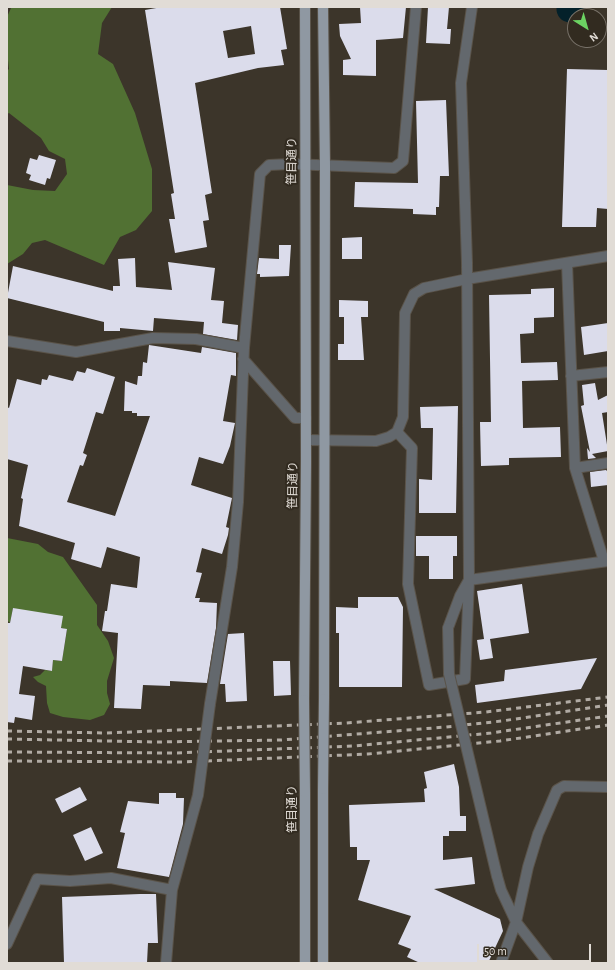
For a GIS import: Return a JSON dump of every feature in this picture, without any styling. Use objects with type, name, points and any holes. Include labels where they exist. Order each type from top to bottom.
[{"type":"main road","name":"笹目通り","points":[[305,7],[305,963]]},
{"type":"main road","points":[[323,7],[323,963]]},
{"type":"street","points":[[166,963],[172,890],[198,796],[210,704],[232,567],[238,502],[243,359],[260,174],[269,165],[305,164],[394,168],[403,161],[416,7]]},
{"type":"street","points":[[397,432],[412,448],[408,584],[429,685],[465,679],[469,580],[467,279],[461,84],[472,7]]},
{"type":"street","points":[[306,440],[376,441],[389,437],[397,432],[403,416],[405,313],[408,303],[414,294],[424,288],[436,284],[608,256]]},
{"type":"street","points":[[469,580],[606,561],[574,468],[567,262]]},
{"type":"street","points":[[7,341],[76,352],[153,338],[196,339],[244,348]]},
{"type":"street","points":[[243,359],[295,418],[306,418]]},
{"type":"street","points":[[571,376],[608,372]]},
{"type":"street","points":[[574,468],[608,463]]},
{"type":"street","points":[[469,580],[460,596],[448,628],[449,674],[501,890],[516,922],[548,963]]},
{"type":"street","points":[[501,963],[516,922],[528,867],[538,834],[557,790],[564,786],[608,787]]},
{"type":"street","points":[[7,944],[37,879],[70,881],[111,878],[172,890]]},
{"type":"green space","points":[[16,7],[112,7],[102,23],[98,54],[113,64],[135,113],[152,169],[152,211],[136,230],[120,237],[104,265],[45,240],[32,243],[23,254],[7,264],[7,185],[33,190],[55,191],[67,174],[65,159],[49,151],[41,138],[9,113],[7,114],[7,71],[9,69],[7,51],[7,17],[11,8]]},
{"type":"green space","points":[[7,538],[38,544],[48,552],[63,557],[97,605],[97,625],[108,641],[114,658],[107,681],[107,693],[110,704],[104,715],[90,720],[63,717],[50,713],[47,703],[46,686],[38,682],[33,677],[40,675],[45,670],[52,671],[53,660],[62,661],[67,630],[13,608],[10,623],[7,620]]},
{"type":"building","points":[[162,7],[280,7],[287,49],[281,50],[284,65],[258,68],[195,83],[212,193],[205,195],[209,220],[203,221],[207,247],[175,253],[169,219],[175,219],[171,194],[174,193],[145,10]],"holes":[[[251,26],[255,54],[228,58],[223,31]]]},
{"type":"building","points":[[360,7],[406,7],[403,38],[376,40],[376,76],[343,75],[343,60],[351,59],[340,36],[339,24],[361,23]]},
{"type":"building","points":[[428,7],[449,7],[447,29],[451,29],[450,44],[426,43]]},
{"type":"building","points":[[567,69],[608,70],[608,209],[597,208],[596,227],[562,227]]},
{"type":"building","points":[[446,100],[449,176],[440,176],[439,207],[436,207],[436,215],[413,214],[413,209],[354,207],[355,182],[418,183],[416,101]]},
{"type":"building","points":[[39,155],[56,160],[50,179],[47,178],[45,185],[29,180],[31,175],[26,173],[30,158],[37,160]]},
{"type":"building","points":[[362,237],[362,259],[342,259],[342,238]]},
{"type":"building","points":[[279,245],[291,245],[289,276],[260,277],[260,274],[257,274],[259,258],[279,259]]},
{"type":"building","points":[[135,258],[136,287],[172,290],[168,262],[215,268],[211,300],[224,301],[222,323],[238,325],[237,340],[203,334],[204,322],[154,318],[153,331],[120,328],[120,331],[104,331],[104,322],[7,298],[13,266],[113,291],[113,286],[120,286],[118,259]]},
{"type":"building","points":[[554,288],[554,317],[534,318],[534,333],[520,334],[521,363],[557,362],[558,380],[522,381],[523,428],[560,427],[561,457],[509,458],[509,465],[481,466],[480,422],[491,422],[489,295],[531,294],[531,289]]},
{"type":"building","points":[[339,300],[368,301],[368,317],[361,317],[364,360],[338,360],[338,344],[344,344],[344,317],[339,317]]},
{"type":"building","points":[[608,323],[608,351],[584,355],[581,327]]},
{"type":"building","points":[[149,345],[201,353],[202,347],[236,353],[236,376],[231,375],[223,421],[235,423],[230,446],[223,464],[199,457],[191,485],[232,498],[226,527],[229,528],[228,535],[222,554],[202,548],[196,572],[202,573],[195,598],[200,598],[199,602],[217,603],[216,628],[207,683],[170,681],[170,686],[143,685],[141,709],[114,708],[118,633],[102,631],[105,611],[107,611],[111,584],[137,588],[140,557],[107,547],[101,568],[71,559],[75,543],[19,526],[23,499],[21,498],[28,465],[7,459],[7,407],[9,408],[17,379],[41,385],[42,379],[47,380],[49,375],[73,381],[77,371],[85,373],[87,368],[115,377],[103,414],[96,412],[83,453],[87,455],[83,466],[80,465],[67,502],[115,516],[150,416],[137,416],[137,413],[132,413],[132,411],[124,411],[125,381],[137,385],[138,376],[142,376],[143,362],[147,363]]},
{"type":"building","points":[[595,383],[598,400],[608,395],[608,412],[602,413],[608,451],[592,454],[596,458],[588,459],[587,448],[590,452],[581,406],[584,405],[582,385]]},
{"type":"building","points":[[458,406],[456,513],[419,513],[419,479],[432,480],[433,428],[421,428],[420,407]]},
{"type":"building","points":[[606,470],[608,472],[608,485],[591,487],[590,472]]},
{"type":"building","points":[[416,536],[457,536],[457,556],[453,556],[453,579],[429,579],[429,556],[416,556]]},
{"type":"building","points":[[522,584],[529,633],[490,639],[493,658],[480,660],[477,640],[484,639],[477,591]]},
{"type":"building","points":[[358,597],[398,597],[403,607],[402,687],[339,687],[339,633],[336,633],[336,607],[358,608]]},
{"type":"building","points":[[13,608],[63,616],[61,628],[67,629],[62,661],[53,660],[52,671],[23,666],[19,694],[35,696],[32,720],[15,717],[14,723],[7,722],[7,623],[10,623]]},
{"type":"building","points":[[244,633],[247,701],[226,702],[225,684],[220,684],[228,634]]},
{"type":"building","points":[[597,658],[581,689],[477,703],[475,685],[504,681],[505,670]]},
{"type":"building","points":[[273,661],[290,661],[291,695],[274,696]]},
{"type":"building","points":[[454,764],[459,787],[460,816],[466,816],[466,831],[449,831],[449,836],[443,836],[443,860],[472,857],[475,884],[434,889],[500,919],[503,931],[488,963],[420,963],[407,957],[411,949],[398,944],[411,916],[358,900],[370,860],[357,860],[357,847],[350,847],[349,805],[425,802],[424,789],[427,788],[424,772]]},
{"type":"building","points":[[80,787],[87,800],[62,813],[55,799]]},
{"type":"building","points":[[159,793],[176,793],[176,798],[184,798],[183,824],[169,877],[117,868],[125,833],[120,832],[128,801],[159,804]]},
{"type":"building","points":[[91,827],[103,853],[85,861],[73,835]]},
{"type":"building","points":[[156,894],[158,943],[148,943],[147,963],[64,963],[62,897]]},
{"type":"railway","points":[[7,731],[106,733],[346,723],[486,712],[608,697]]},
{"type":"railway","points":[[7,739],[156,742],[281,740],[446,727],[502,721],[608,705]]},
{"type":"railway","points":[[7,752],[174,753],[354,746],[491,733],[608,716]]},
{"type":"railway","points":[[7,761],[183,762],[368,754],[500,741],[608,725]]}]
